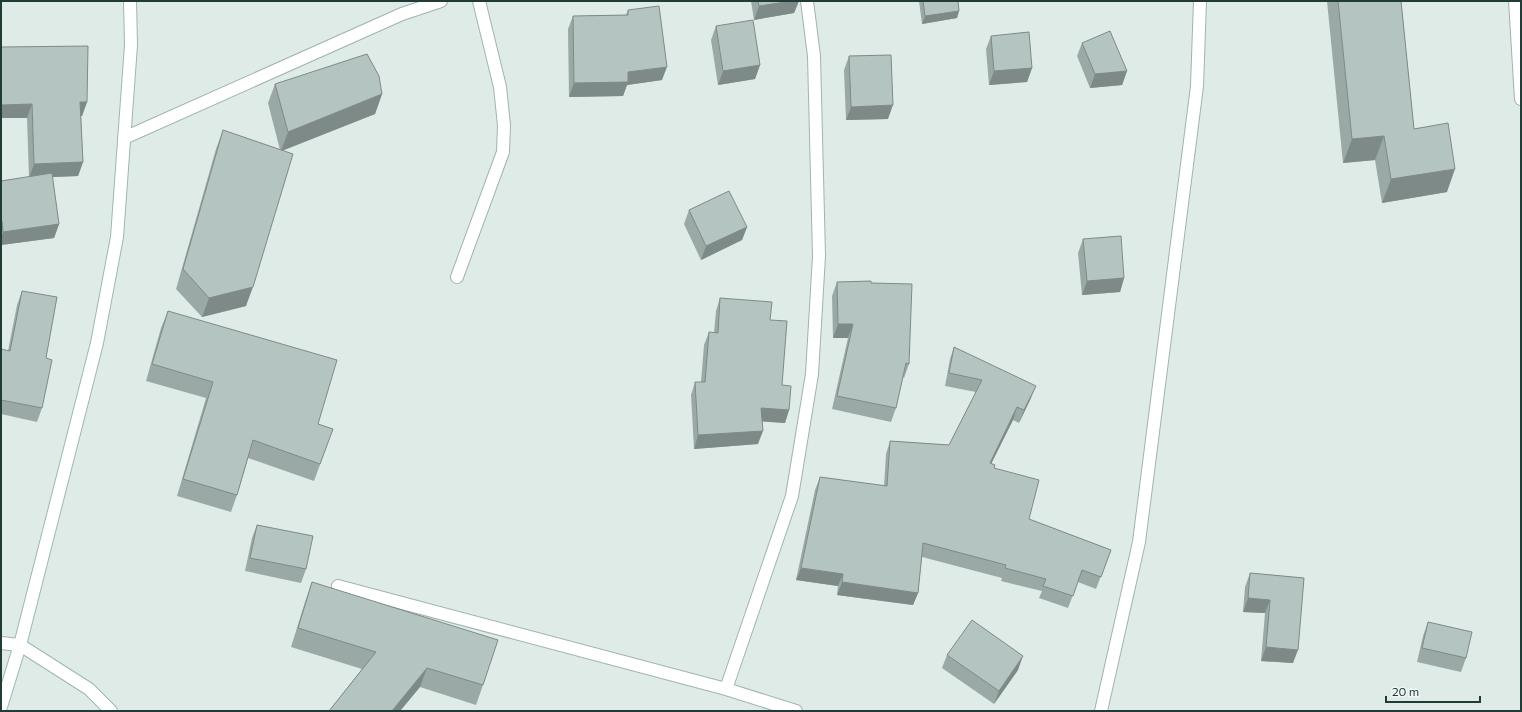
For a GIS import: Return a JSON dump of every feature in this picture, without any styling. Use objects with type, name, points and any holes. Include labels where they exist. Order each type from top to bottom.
[{"type":"street","points":[[1,707],[20,644],[97,343],[117,237],[131,44],[130,1]]},
{"type":"street","points":[[124,138],[402,14],[441,1]]},
{"type":"street","points":[[457,277],[503,152],[504,125],[500,87],[479,1]]},
{"type":"street","points":[[726,689],[792,496],[812,374],[819,256],[814,56],[807,1]]},
{"type":"street","points":[[1101,711],[1139,542],[1197,86],[1200,1]]},
{"type":"street","points":[[1515,1],[1521,99]]},
{"type":"street","points":[[338,586],[726,689],[796,711]]},
{"type":"street","points":[[1,643],[20,644],[89,689],[111,711]]},
{"type":"building","points":[[758,1],[792,1],[759,6]]},
{"type":"building","points":[[923,1],[958,1],[959,11],[925,16]]},
{"type":"building","points":[[1338,1],[1401,1],[1414,129],[1448,123],[1455,169],[1391,179],[1384,136],[1352,139]]},
{"type":"building","points":[[659,6],[667,67],[628,72],[628,82],[574,83],[573,16],[628,15],[628,10]]},
{"type":"building","points":[[753,20],[760,65],[723,71],[716,26]]},
{"type":"building","points":[[1110,31],[1127,71],[1095,74],[1082,43]]},
{"type":"building","points":[[1029,32],[1032,68],[994,71],[991,36]]},
{"type":"building","points":[[88,46],[87,102],[80,102],[83,162],[34,164],[32,104],[1,105],[1,47]]},
{"type":"building","points":[[367,54],[379,76],[382,94],[288,132],[275,84]]},
{"type":"building","points":[[891,55],[893,105],[851,107],[849,56]]},
{"type":"building","points":[[223,130],[293,154],[253,287],[209,298],[183,269]]},
{"type":"building","points":[[52,173],[59,224],[3,232],[1,221],[1,181]]},
{"type":"building","points":[[729,191],[747,227],[706,246],[689,210]]},
{"type":"building","points":[[1121,236],[1124,278],[1087,281],[1083,239]]},
{"type":"building","points":[[871,281],[871,283],[912,284],[909,364],[906,363],[896,408],[837,396],[853,324],[838,324],[837,282]]},
{"type":"building","points":[[22,291],[57,297],[46,358],[52,360],[42,408],[1,400],[1,349],[10,351]]},
{"type":"building","points":[[720,298],[772,302],[770,320],[787,321],[782,385],[791,386],[789,410],[761,408],[763,431],[698,435],[695,382],[705,382],[709,332],[718,333]]},
{"type":"building","points":[[168,311],[337,360],[318,424],[333,429],[320,464],[253,440],[237,495],[183,479],[213,382],[152,364]]},
{"type":"building","points":[[954,347],[1036,386],[1024,410],[1017,407],[990,463],[995,465],[994,468],[1039,480],[1029,519],[1111,550],[1101,577],[1082,570],[1073,596],[1043,586],[1046,579],[1005,568],[1006,565],[923,543],[918,593],[842,582],[843,574],[801,568],[820,477],[887,486],[890,441],[949,445],[982,380],[949,373]]},
{"type":"building","points":[[257,525],[313,536],[306,569],[250,558]]},
{"type":"building","points":[[1250,573],[1304,578],[1298,650],[1266,647],[1270,600],[1248,598]]},
{"type":"building","points":[[312,582],[498,640],[483,685],[427,668],[392,711],[329,711],[376,652],[298,628]]},
{"type":"building","points":[[972,620],[1023,656],[999,691],[947,655]]},
{"type":"building","points":[[1428,622],[1472,632],[1466,658],[1422,648]]}]
